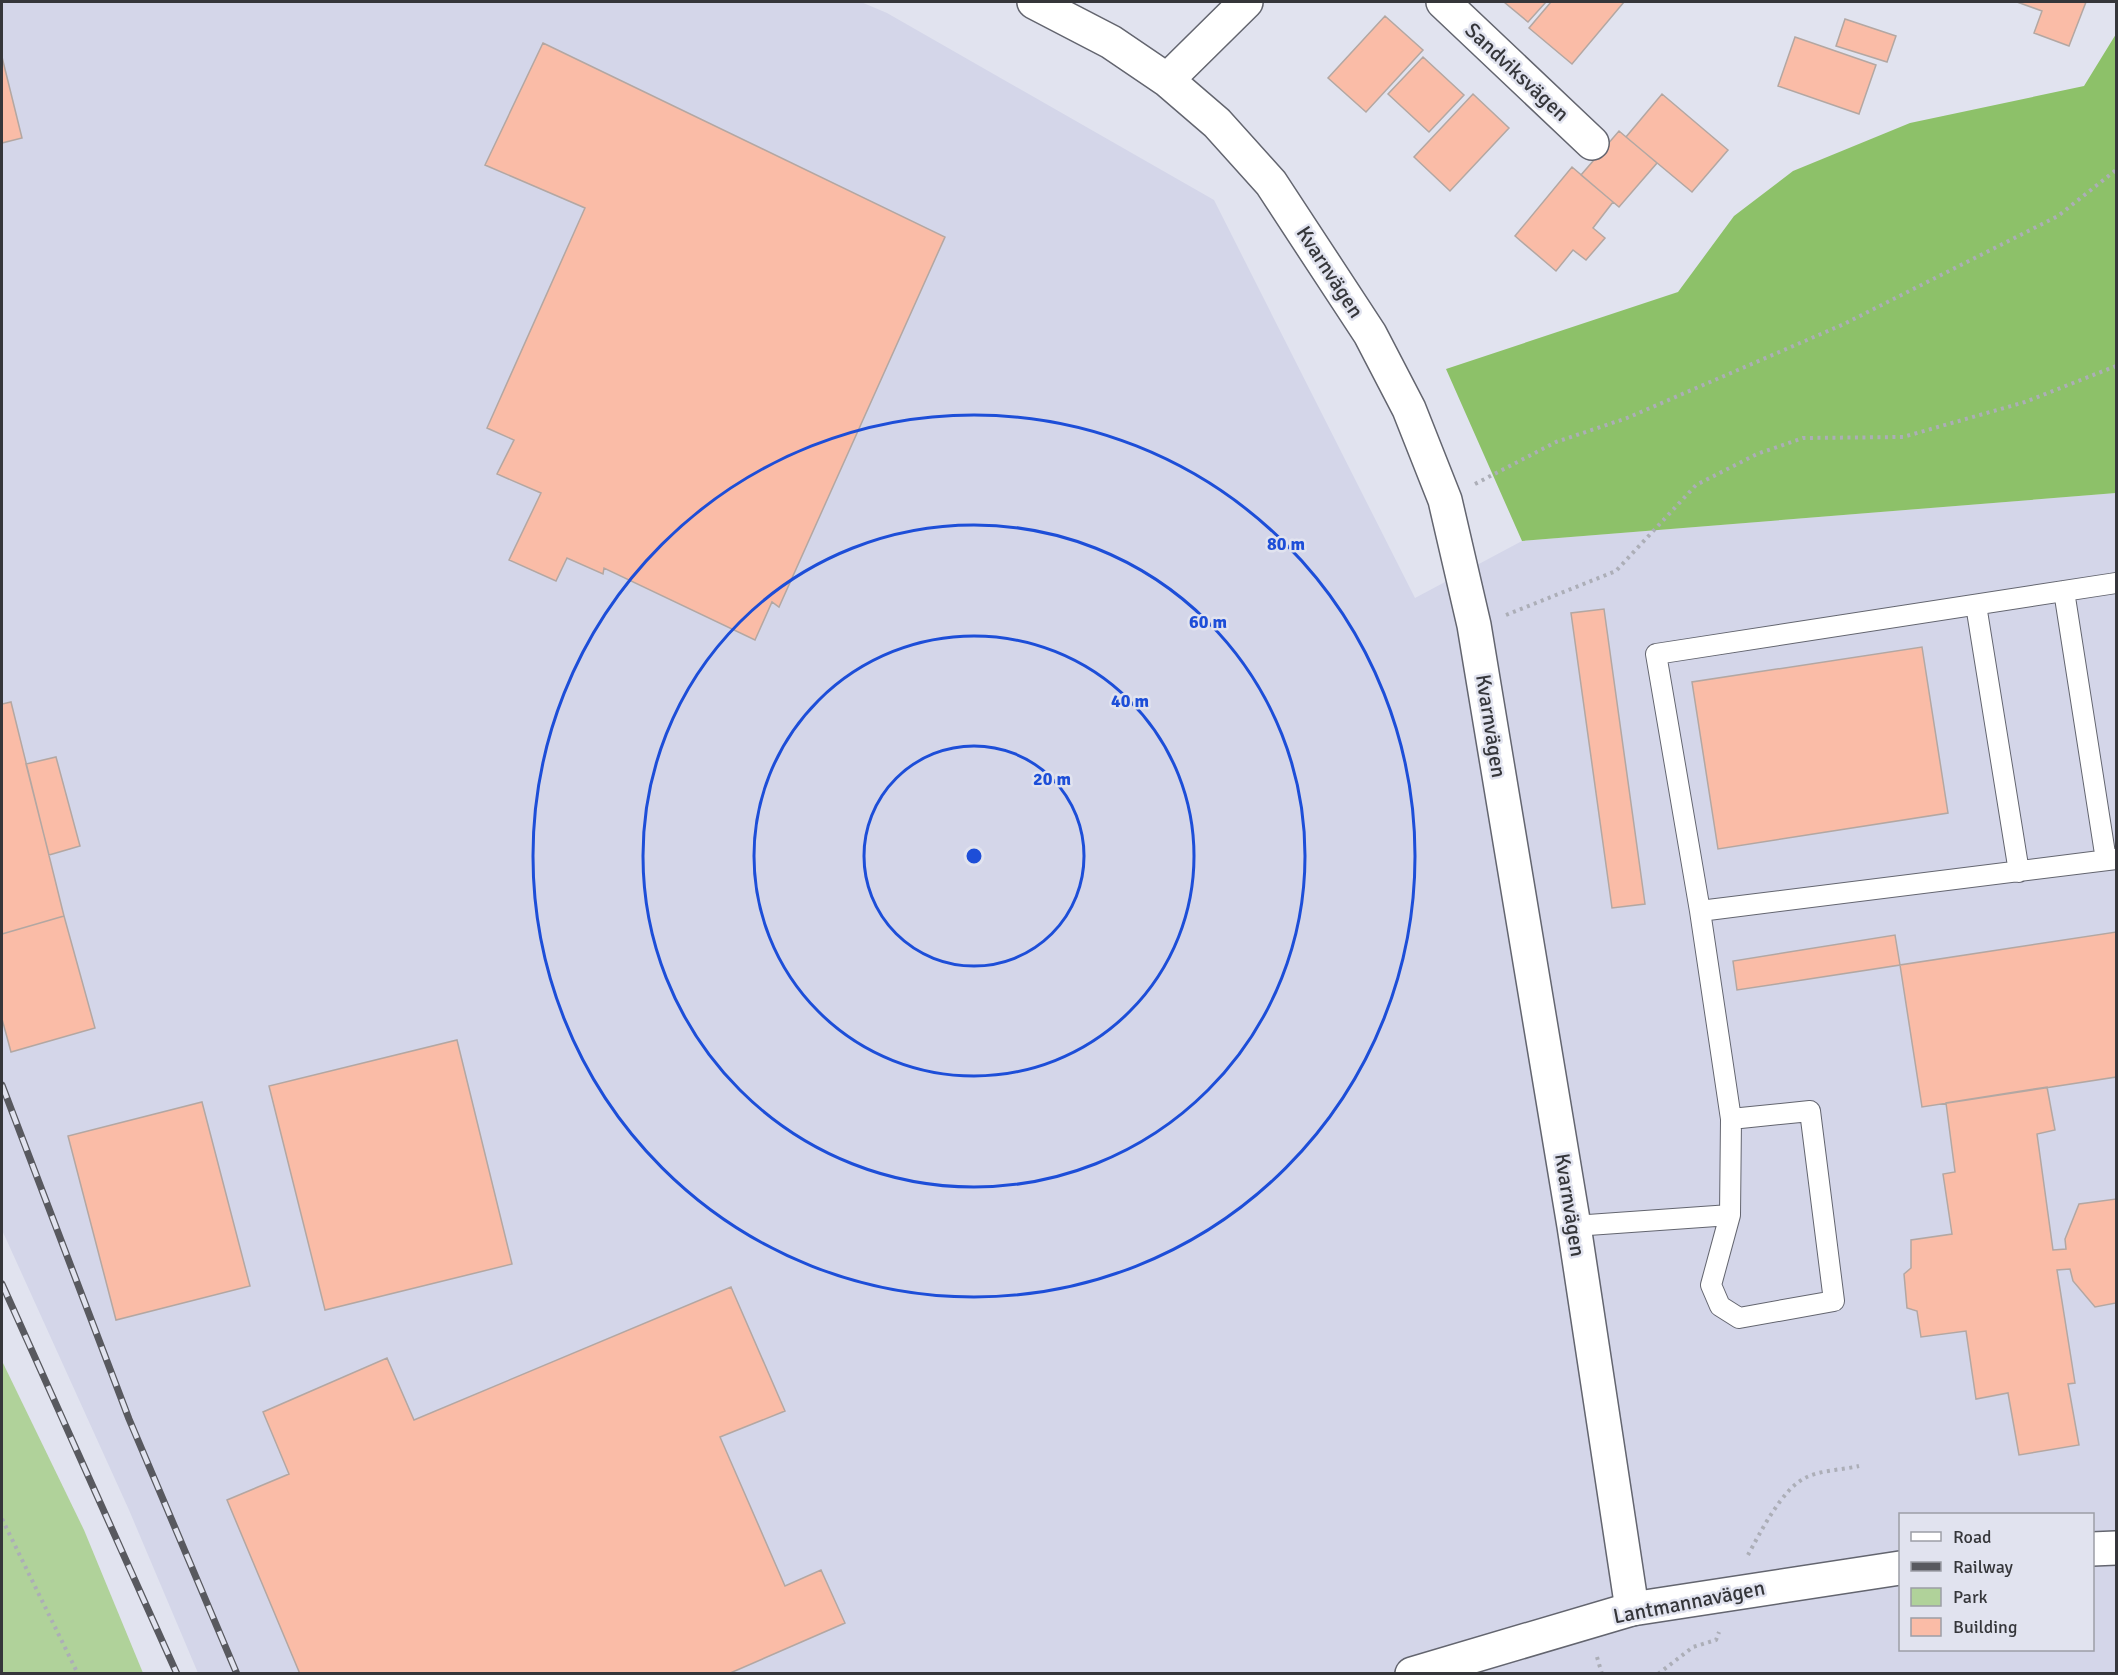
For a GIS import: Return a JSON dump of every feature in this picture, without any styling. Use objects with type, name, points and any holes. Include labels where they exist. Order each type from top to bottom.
[{"type":"street","name":"Kvarnvägen","points":[[1034,2],[1111,42],[1167,80],[1217,123],[1271,183],[1370,334],[1409,409],[1445,500],[1474,625],[1574,1226],[1632,1609]]},
{"type":"street","points":[[1167,80],[1246,2]]},
{"type":"street","name":"Sandviksvägen","points":[[1443,2],[1592,143]]},
{"type":"street","points":[[2094,1549],[2116,1548]]},
{"type":"street","name":"Lantmannavägen","points":[[1412,1674],[1632,1609],[1899,1568]]},
{"type":"lane","points":[[1731,1119],[1810,1111],[1834,1301],[1739,1318],[1720,1306],[1710,1285],[1730,1215],[1731,1119],[1700,911],[1656,654],[2116,584]]},
{"type":"lane","points":[[1700,911],[2111,860],[2064,591]]},
{"type":"lane","points":[[1976,605],[2019,872]]},
{"type":"lane","points":[[1574,1226],[1730,1215]]},
{"type":"path","points":[[1445,500],[1556,442],[1627,417],[1844,324],[2058,216],[2116,170]]},
{"type":"path","points":[[1474,625],[1524,610],[1616,571],[1696,485],[1757,454],[1803,438],[1903,437],[2025,402],[2116,366]]},
{"type":"path","points":[[2,1519],[78,1674]]},
{"type":"shaded area","points":[[2,2],[861,2],[887,13],[1214,200],[1415,598],[1522,541],[2116,493],[2116,1673],[198,1673],[129,1510],[2,1230]]},
{"type":"green space","points":[[2116,34],[2116,493],[1522,541],[1446,369],[1678,292],[1734,216],[1793,171],[1910,123],[2084,86]]},
{"type":"green space","points":[[2,1361],[84,1530],[143,1673],[2,1673]]},
{"type":"building","points":[[1504,2],[1546,2],[1528,22]]},
{"type":"building","points":[[1551,2],[1624,2],[1572,64],[1529,28]]},
{"type":"building","points":[[2017,2],[2086,2],[2069,46],[2034,33],[2042,11]]},
{"type":"building","points":[[1385,16],[1423,50],[1366,112],[1328,78]]},
{"type":"building","points":[[1845,19],[1896,36],[1887,62],[1836,46]]},
{"type":"building","points":[[1795,37],[1876,65],[1859,114],[1778,86]]},
{"type":"building","points":[[543,43],[945,237],[779,607],[772,602],[755,640],[604,568],[603,574],[567,558],[556,581],[509,560],[541,493],[497,474],[514,440],[487,428],[585,208],[485,165]]},
{"type":"building","points":[[2,57],[22,138],[2,143]]},
{"type":"building","points":[[1423,57],[1464,95],[1429,132],[1388,94]]},
{"type":"building","points":[[1473,94],[1509,128],[1450,191],[1414,157]]},
{"type":"building","points":[[1662,94],[1728,150],[1692,192],[1626,137]]},
{"type":"building","points":[[1619,131],[1657,163],[1619,207],[1581,175]]},
{"type":"building","points":[[1572,167],[1613,202],[1593,228],[1605,238],[1586,260],[1573,250],[1556,271],[1515,236]]},
{"type":"building","points":[[1604,609],[1645,904],[1612,908],[1571,613]]},
{"type":"building","points":[[1922,647],[1948,813],[1718,849],[1692,682]]},
{"type":"building","points":[[11,702],[64,916],[2,934],[2,704]]},
{"type":"building","points":[[56,757],[80,846],[49,855],[26,764]]},
{"type":"building","points":[[64,916],[95,1028],[11,1052],[2,1019],[2,934]]},
{"type":"building","points":[[2116,932],[2116,1077],[1922,1107],[1900,965]]},
{"type":"building","points":[[1895,935],[1900,965],[1737,990],[1733,961]]},
{"type":"building","points":[[457,1040],[512,1264],[325,1310],[269,1086]]},
{"type":"building","points":[[2047,1087],[2055,1130],[2037,1134],[2053,1250],[2066,1249],[2065,1239],[2079,1204],[2116,1199],[2116,1303],[2095,1307],[2073,1281],[2070,1269],[2057,1270],[2075,1383],[2068,1384],[2079,1445],[2019,1455],[2008,1393],[1976,1399],[1966,1331],[1921,1337],[1917,1311],[1907,1308],[1904,1274],[1911,1268],[1911,1240],[1952,1234],[1943,1174],[1955,1172],[1946,1103]]},
{"type":"building","points":[[202,1102],[250,1286],[116,1320],[68,1136]]},
{"type":"building","points":[[731,1287],[785,1411],[720,1437],[785,1586],[821,1570],[845,1623],[728,1674],[300,1674],[227,1500],[289,1474],[263,1412],[387,1358],[414,1420]]},
{"type":"railway","points":[[2,1085],[129,1419],[237,1674]]},
{"type":"railway","points":[[2,1284],[177,1674]]}]
